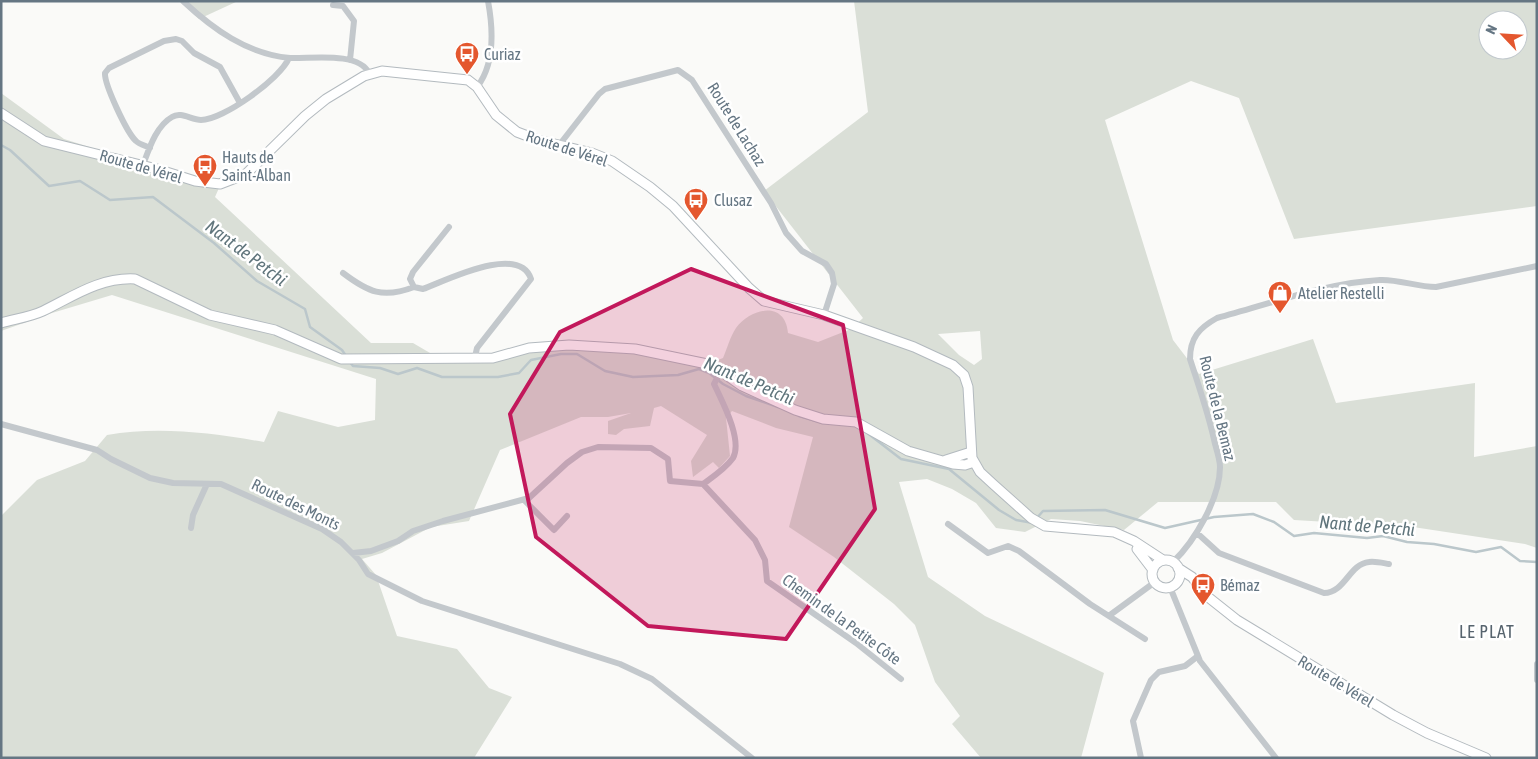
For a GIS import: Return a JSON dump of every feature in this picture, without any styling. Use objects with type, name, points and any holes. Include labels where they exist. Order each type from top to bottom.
[{"type":"street","points":[[183,1],[214,28],[252,49],[289,58],[350,60],[364,67],[369,73]]},
{"type":"street","points":[[478,87],[483,79],[491,50],[488,1]]},
{"type":"street","points":[[333,5],[342,6],[354,21],[350,60]]},
{"type":"street","points":[[150,148],[136,141],[130,133],[106,84],[105,73],[116,64],[164,41],[176,39],[182,41],[194,53],[220,67],[240,103]]},
{"type":"street","points":[[143,165],[160,129],[170,117],[178,114],[199,121],[207,120],[240,103],[265,86],[286,64],[289,58]]},
{"type":"street","name":"Route de Lachaz","points":[[560,144],[605,89],[678,70],[692,80],[771,203],[786,233],[802,250],[826,264],[832,273],[834,284],[824,315]]},
{"type":"street","name":"Route de Vérel","points":[[1,114],[44,141],[143,165],[207,184],[228,183],[239,179],[252,169],[284,135],[326,99],[369,73],[382,71],[461,78],[478,87],[496,115],[517,132],[538,140],[592,153],[612,162],[656,192],[674,206],[749,288],[764,301],[824,315],[923,350],[940,357],[959,370],[967,382],[970,397],[971,452],[974,462],[993,484],[1026,513],[1045,526],[1106,530],[1125,537],[1163,560]]},
{"type":"street","points":[[414,287],[410,279],[413,272],[449,227]]},
{"type":"street","points":[[343,274],[371,291],[397,293],[414,287],[422,289],[497,262],[514,265],[529,274],[529,283],[477,348],[475,357]]},
{"type":"street","name":"Route de la Bemaz","points":[[1176,565],[1197,533],[1208,510],[1215,492],[1220,466],[1211,427],[1190,358],[1190,349],[1198,331],[1207,323],[1217,318],[1350,282],[1383,280],[1420,287],[1436,287],[1537,266]]},
{"type":"street","points":[[1,323],[42,311],[93,286],[115,279],[134,279],[210,315],[275,330],[341,359],[493,358],[530,348],[569,344],[635,350],[712,365],[719,373],[742,386],[795,410],[823,419],[856,422],[870,428],[897,447],[961,465],[974,462]]},
{"type":"street","points":[[353,554],[371,551],[398,541],[413,531],[443,521],[524,500],[544,486],[567,463],[582,452],[598,447],[651,448],[668,459],[670,481],[703,484],[729,463],[734,456],[736,442],[725,406],[714,384],[719,373]]},
{"type":"street","name":"Route des Monts","points":[[1,424],[97,450],[110,459],[150,478],[173,483],[221,484],[322,529],[341,542],[368,574],[422,601],[620,664],[652,679],[752,758]]},
{"type":"street","points":[[943,460],[971,452]]},
{"type":"street","points":[[192,528],[193,515],[207,484]]},
{"type":"street","name":"Chemin de la Petite Côte","points":[[703,484],[755,540],[765,560],[767,582],[856,643],[901,679]]},
{"type":"street","points":[[524,500],[554,530],[567,516]]},
{"type":"street","points":[[948,524],[988,553],[1008,546],[1019,551],[1090,604],[1145,639]]},
{"type":"street","points":[[1197,533],[1219,553],[1324,593],[1331,593],[1338,589],[1360,566],[1367,562],[1389,564]]},
{"type":"street","name":"Route de Vérel","points":[[1125,537],[1144,556],[1153,570]]},
{"type":"street","points":[[1198,585],[1186,580],[1174,585],[1162,587],[1155,582],[1153,570],[1163,560],[1176,565],[1180,575],[1174,585],[1198,656],[1276,758]]},
{"type":"street","name":"Route de Vérel","points":[[1176,565],[1192,577],[1198,585],[1237,620],[1392,715],[1427,733],[1486,758]]},
{"type":"street","points":[[1110,615],[1155,582]]},
{"type":"street","points":[[1141,758],[1132,721],[1151,680],[1159,672],[1185,666],[1198,656]]},
{"type":"street","points":[[1537,664],[1537,680]]},
{"type":"highlighted area","points":[[691,269],[843,325],[875,509],[786,639],[648,626],[536,537],[510,414],[560,332]]},
{"type":"shaded area","points":[[180,1],[238,1],[199,19]]},
{"type":"shaded area","points":[[854,1],[1537,1],[1537,206],[1294,239],[1239,98],[1191,81],[1105,120],[1173,340],[1199,374],[1313,339],[1336,403],[1475,383],[1474,457],[1537,446],[1537,548],[1525,544],[1413,527],[1294,520],[1276,502],[1158,502],[1124,530],[1080,521],[1051,519],[1025,532],[996,528],[976,503],[952,489],[927,479],[899,482],[928,577],[985,616],[1104,673],[1081,758],[981,758],[952,724],[960,716],[935,682],[915,625],[894,604],[834,557],[789,527],[813,437],[776,428],[732,411],[726,418],[730,456],[719,468],[713,462],[693,477],[691,461],[707,435],[661,406],[654,408],[650,426],[624,429],[616,435],[608,434],[608,421],[631,413],[608,417],[581,417],[500,450],[469,521],[431,527],[382,553],[362,559],[376,575],[397,636],[457,649],[489,688],[512,697],[474,758],[1,758],[1,516],[37,480],[85,461],[107,435],[127,432],[166,431],[225,436],[264,442],[278,411],[338,427],[375,420],[376,379],[112,295],[1,331],[1,93],[64,139],[219,188],[215,197],[371,343],[413,343],[442,360],[510,357],[557,348],[659,356],[703,366],[723,358],[736,328],[742,321],[758,312],[774,312],[781,315],[786,322],[788,333],[818,342],[851,329],[863,318],[764,191],[868,112]],"holes":[[[980,331],[982,359],[974,365],[959,355],[938,334]]]},
{"type":"waterway","name":"Nant de Petchi","points":[[1,145],[10,150],[49,186],[80,181],[110,200],[153,197],[214,243],[257,281],[305,309],[310,327],[342,350],[346,356]]},
{"type":"waterway","name":"Nant de Petchi","points":[[349,361],[353,366],[380,368],[398,374],[417,368],[442,377],[498,377],[519,373],[531,360],[561,354],[577,354],[605,371],[633,377],[678,375],[699,369],[709,373],[723,384],[746,396],[778,407]]},
{"type":"waterway","name":"Nant de Petchi","points":[[799,416],[823,423]]},
{"type":"waterway","name":"Nant de Petchi","points":[[866,432],[901,459],[949,469],[999,510],[1016,520],[1033,523]]},
{"type":"waterway","name":"Nant de Petchi","points":[[1036,519],[1043,511],[1105,510],[1165,528],[1214,517],[1253,514],[1274,522],[1294,536],[1314,533],[1367,538],[1383,536],[1407,542],[1434,544],[1476,552],[1501,547],[1520,561],[1537,562]]},
{"type":"place","name":"Curiaz","points":[[467,75]]},
{"type":"place","name":"Hauts de Saint-Alban","points":[[205,187]]},
{"type":"place","name":"Clusaz","points":[[696,221]]},
{"type":"place","name":"Atelier Restelli","points":[[1280,314]]},
{"type":"place","name":"Bémaz","points":[[1203,606]]},
{"type":"district","name":"LE PLAT","points":[[1487,632]]}]
